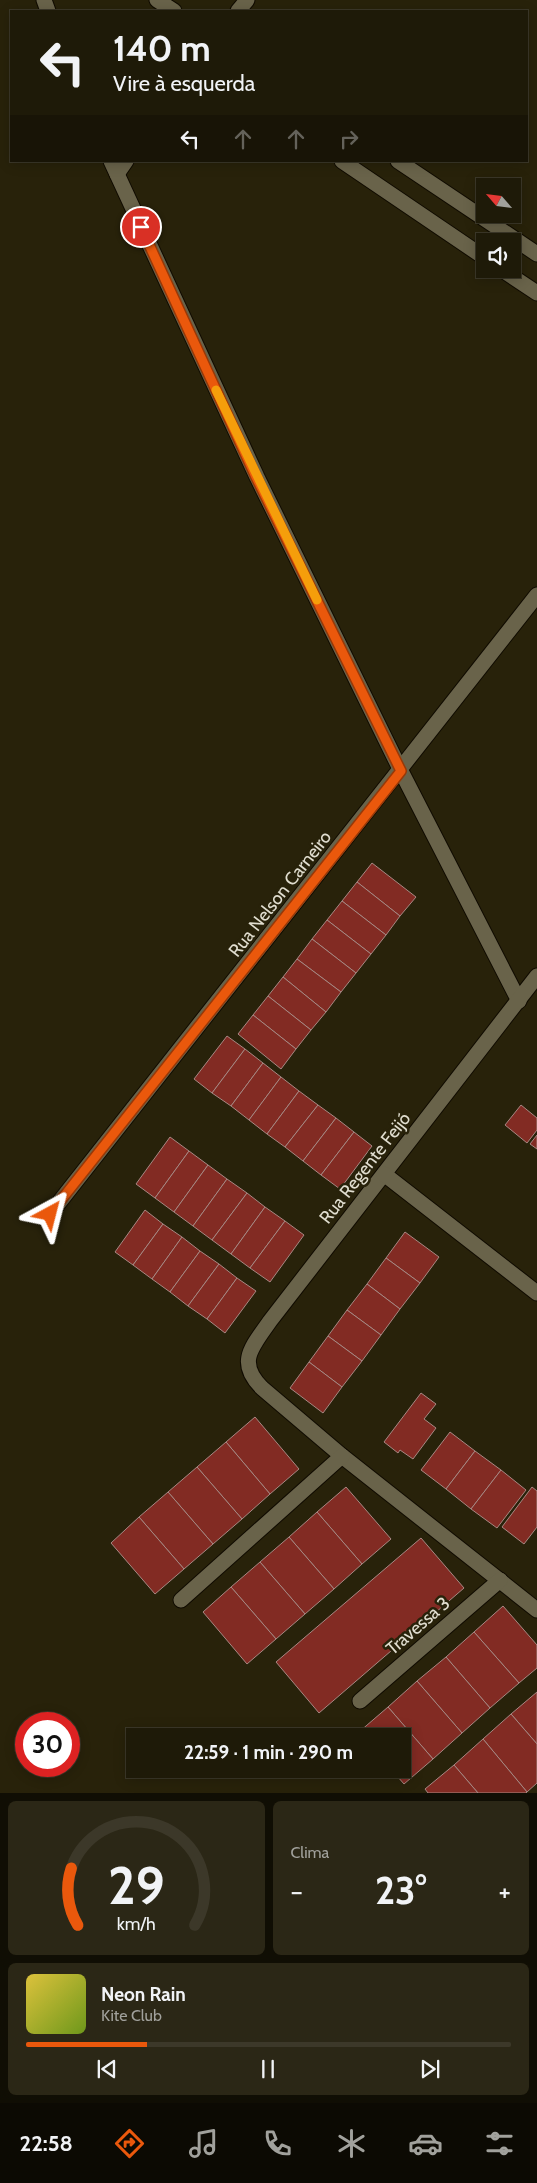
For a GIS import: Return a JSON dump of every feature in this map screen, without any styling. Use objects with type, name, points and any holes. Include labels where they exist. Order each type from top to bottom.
[{"type":"street","points":[[157,0],[172,10]]},
{"type":"street","points":[[239,10],[247,0]]},
{"type":"street","points":[[343,162],[476,252]]},
{"type":"street","points":[[399,162],[537,254]]},
{"type":"street","points":[[114,168],[256,477],[401,771],[519,1001]]},
{"type":"street","points":[[514,278],[537,293]]},
{"type":"street","name":"Rua Nelson Carneiro","points":[[50,1214],[401,771],[537,595]]},
{"type":"street","name":"Rua Regente Feijó","points":[[535,982],[252,1346],[250,1373],[262,1388],[342,1456],[537,1610]]},
{"type":"street","points":[[384,1174],[537,1293]]},
{"type":"street","points":[[181,1600],[342,1456]]},
{"type":"street","name":"Travessa 3","points":[[360,1701],[500,1580]]},
{"type":"building","points":[[372,863],[416,897],[400,916],[357,882]]},
{"type":"building","points":[[357,882],[400,916],[386,935],[342,901]]},
{"type":"building","points":[[342,901],[386,935],[371,954],[327,920]]},
{"type":"building","points":[[327,920],[371,954],[356,973],[312,939]]},
{"type":"building","points":[[312,939],[356,973],[341,992],[297,959]]},
{"type":"building","points":[[297,959],[341,992],[326,1012],[283,977]]},
{"type":"building","points":[[283,977],[326,1012],[311,1030],[268,996]]},
{"type":"building","points":[[268,996],[311,1030],[296,1049],[253,1015]]},
{"type":"building","points":[[253,1015],[296,1049],[281,1069],[238,1034]]},
{"type":"building","points":[[227,1036],[245,1049],[212,1093],[194,1079]]},
{"type":"building","points":[[245,1049],[263,1063],[231,1106],[212,1093]]},
{"type":"building","points":[[263,1063],[281,1077],[249,1120],[231,1106]]},
{"type":"building","points":[[281,1077],[299,1091],[267,1134],[249,1120]]},
{"type":"building","points":[[299,1091],[318,1105],[285,1147],[267,1134]]},
{"type":"building","points":[[318,1105],[336,1118],[303,1161],[285,1147]]},
{"type":"building","points":[[521,1105],[537,1118],[537,1130],[527,1143],[505,1125]]},
{"type":"building","points":[[336,1118],[354,1132],[321,1175],[303,1161]]},
{"type":"building","points":[[354,1132],[372,1146],[340,1189],[321,1175]]},
{"type":"building","points":[[537,1135],[537,1149],[530,1144]]},
{"type":"building","points":[[170,1137],[189,1151],[155,1198],[136,1184]]},
{"type":"building","points":[[189,1151],[208,1165],[174,1212],[155,1198]]},
{"type":"building","points":[[208,1165],[227,1179],[193,1226],[174,1212]]},
{"type":"building","points":[[227,1179],[247,1193],[212,1240],[193,1226]]},
{"type":"building","points":[[247,1193],[265,1207],[231,1254],[212,1240]]},
{"type":"building","points":[[265,1207],[285,1221],[250,1268],[231,1254]]},
{"type":"building","points":[[145,1210],[163,1224],[133,1265],[115,1252]]},
{"type":"building","points":[[285,1221],[304,1235],[270,1282],[250,1268]]},
{"type":"building","points":[[163,1224],[182,1237],[152,1279],[133,1265]]},
{"type":"building","points":[[405,1232],[439,1257],[420,1283],[386,1258]]},
{"type":"building","points":[[182,1237],[200,1251],[170,1292],[152,1279]]},
{"type":"building","points":[[200,1251],[219,1264],[188,1306],[170,1292]]},
{"type":"building","points":[[386,1258],[420,1283],[400,1309],[367,1284]]},
{"type":"building","points":[[219,1264],[237,1278],[207,1319],[188,1306]]},
{"type":"building","points":[[237,1278],[256,1291],[225,1333],[207,1319]]},
{"type":"building","points":[[367,1284],[400,1309],[381,1335],[347,1310]]},
{"type":"building","points":[[347,1310],[381,1335],[362,1361],[328,1336]]},
{"type":"building","points":[[328,1336],[362,1361],[342,1387],[309,1362]]},
{"type":"building","points":[[309,1362],[342,1387],[323,1413],[290,1388]]},
{"type":"building","points":[[421,1393],[436,1404],[424,1419],[436,1428],[413,1459],[400,1450],[398,1453],[384,1442]]},
{"type":"building","points":[[255,1417],[299,1469],[270,1494],[226,1442]]},
{"type":"building","points":[[450,1432],[475,1451],[446,1489],[421,1470]]},
{"type":"building","points":[[226,1442],[270,1494],[242,1519],[197,1467]]},
{"type":"building","points":[[475,1451],[501,1470],[471,1509],[446,1489]]},
{"type":"building","points":[[197,1467],[242,1519],[213,1544],[168,1492]]},
{"type":"building","points":[[501,1470],[526,1490],[497,1528],[471,1509]]},
{"type":"building","points":[[346,1487],[391,1539],[362,1564],[317,1512]]},
{"type":"building","points":[[532,1487],[537,1491],[537,1527],[524,1544],[502,1527]]},
{"type":"building","points":[[168,1492],[213,1544],[184,1569],[139,1517]]},
{"type":"building","points":[[317,1512],[362,1564],[334,1589],[289,1537]]},
{"type":"building","points":[[139,1517],[184,1569],[155,1594],[111,1543]]},
{"type":"building","points":[[289,1537],[334,1589],[305,1614],[260,1562]]},
{"type":"building","points":[[421,1538],[464,1588],[319,1713],[276,1662]]},
{"type":"building","points":[[260,1562],[305,1614],[276,1639],[231,1587]]},
{"type":"building","points":[[231,1587],[276,1639],[247,1664],[203,1612]]},
{"type":"building","points":[[503,1606],[537,1645],[537,1668],[519,1683],[474,1632]]},
{"type":"building","points":[[474,1632],[519,1683],[490,1708],[446,1657]]},
{"type":"building","points":[[446,1657],[490,1708],[462,1733],[417,1681]]},
{"type":"building","points":[[417,1681],[462,1733],[433,1759],[411,1734],[411,1728],[406,1728],[388,1707]]},
{"type":"building","points":[[537,1692],[537,1744],[511,1714]]},
{"type":"building","points":[[388,1707],[406,1728],[364,1728]]},
{"type":"building","points":[[511,1714],[537,1744],[537,1783],[527,1792],[483,1739]]},
{"type":"building","points":[[411,1734],[433,1759],[411,1778]]},
{"type":"building","points":[[483,1739],[526,1793],[478,1793],[454,1765]]},
{"type":"building","points":[[454,1765],[478,1793],[428,1793],[425,1789]]},
{"type":"building","points":[[399,1778],[411,1778],[404,1784]]},
{"type":"slow traffic","points":[[216,390],[256,477],[317,600]]},
{"type":"route","points":[[50,1214],[401,771],[256,477],[141,227]]}]
